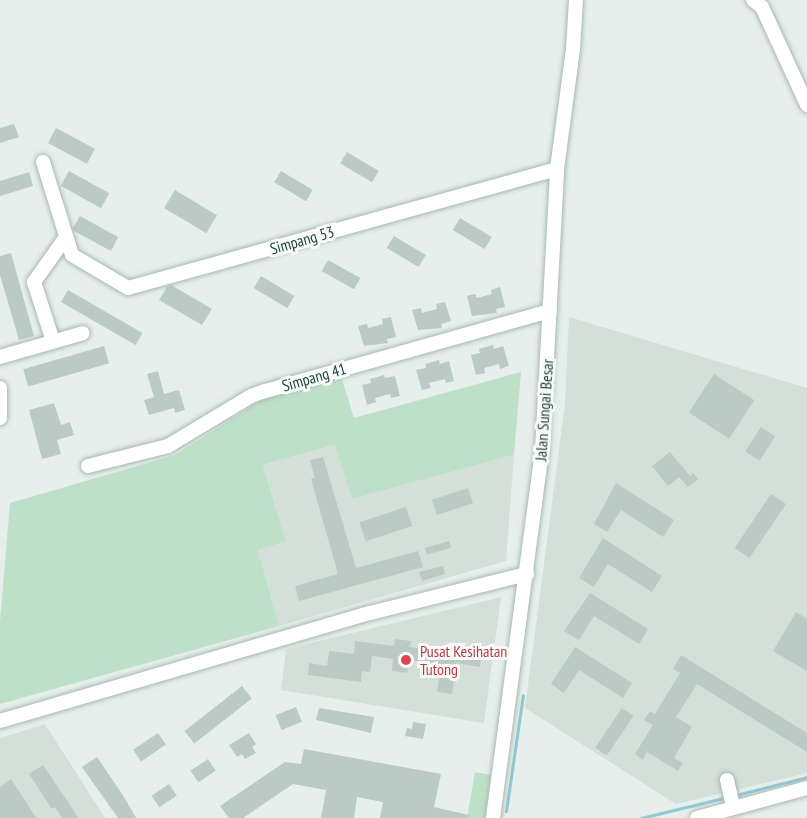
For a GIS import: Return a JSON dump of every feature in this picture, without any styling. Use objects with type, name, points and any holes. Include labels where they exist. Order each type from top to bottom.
[{"type":"street","name":"Jalan Sungai Besar","points":[[493,818],[527,574],[544,427],[557,169],[573,49],[576,0]]},
{"type":"street","points":[[753,0],[762,7],[807,105]]},
{"type":"street","name":"Simpang 53","points":[[43,162],[72,255],[128,288],[557,169]]},
{"type":"street","points":[[52,341],[34,282],[66,237]]},
{"type":"street","name":"Simpang 41","points":[[88,466],[168,446],[250,396],[550,311]]},
{"type":"street","points":[[0,357],[83,333]]},
{"type":"street","points":[[0,389],[0,418]]},
{"type":"street","points":[[0,721],[359,616],[527,574]]},
{"type":"street","points":[[727,780],[730,811]]},
{"type":"street","points":[[697,818],[730,811],[807,788]]},
{"type":"shaded area","points":[[569,317],[807,388],[807,773],[676,804],[525,708],[565,404]]},
{"type":"shaded area","points":[[336,445],[352,499],[514,455],[506,561],[279,626],[258,550],[286,542],[263,465]]},
{"type":"shaded area","points":[[501,597],[484,723],[281,690],[286,649]]},
{"type":"shaded area","points":[[45,724],[105,818],[0,818],[0,738]]},
{"type":"green space","points":[[521,372],[514,455],[352,499],[335,445],[263,465],[286,542],[258,550],[279,626],[0,704],[0,622],[10,503],[175,455],[261,400],[342,379],[354,418]]},
{"type":"green space","points":[[475,772],[491,775],[485,818],[467,818]]},
{"type":"building","points":[[14,124],[19,137],[0,143],[0,128]]},
{"type":"building","points":[[56,128],[95,149],[87,164],[48,143]]},
{"type":"building","points":[[347,152],[379,171],[372,182],[340,163]]},
{"type":"building","points":[[69,171],[109,193],[101,208],[61,186]]},
{"type":"building","points":[[281,171],[313,190],[306,201],[274,182]]},
{"type":"building","points":[[29,172],[33,186],[0,196],[0,181]]},
{"type":"building","points":[[175,190],[217,215],[206,233],[164,208]]},
{"type":"building","points":[[80,216],[118,237],[111,251],[74,231],[73,228]]},
{"type":"building","points":[[460,218],[492,237],[485,249],[453,230]]},
{"type":"building","points":[[394,236],[426,255],[419,267],[387,248]]},
{"type":"building","points":[[11,253],[34,336],[19,340],[0,275],[0,256]]},
{"type":"building","points":[[328,260],[360,278],[354,289],[322,271]]},
{"type":"building","points":[[261,276],[294,296],[287,308],[254,288]]},
{"type":"building","points":[[171,285],[212,309],[202,325],[159,300],[167,287]]},
{"type":"building","points":[[500,287],[505,307],[496,309],[497,313],[472,316],[467,296],[475,294],[477,298],[492,294],[491,290]]},
{"type":"building","points":[[68,290],[142,333],[135,345],[61,302]]},
{"type":"building","points":[[445,302],[451,321],[441,324],[442,328],[418,330],[412,310],[421,308],[422,313],[437,309],[436,304]]},
{"type":"building","points":[[391,317],[396,337],[387,339],[388,343],[364,346],[358,326],[367,324],[368,328],[383,324],[382,319]]},
{"type":"building","points":[[493,345],[494,349],[503,346],[509,366],[500,369],[499,364],[484,368],[485,373],[476,375],[471,355],[480,353],[479,349]]},
{"type":"building","points":[[104,346],[109,363],[28,386],[23,369]]},
{"type":"building","points":[[439,360],[440,364],[449,361],[454,381],[446,383],[445,379],[429,383],[431,388],[422,390],[416,370],[426,368],[425,364]]},
{"type":"building","points":[[158,371],[164,394],[179,390],[185,410],[175,413],[174,408],[149,415],[144,400],[154,397],[147,374]]},
{"type":"building","points":[[714,374],[754,400],[729,439],[689,413]]},
{"type":"building","points":[[384,375],[385,378],[395,376],[400,396],[391,398],[390,394],[375,398],[376,402],[367,405],[362,385],[371,383],[370,379]]},
{"type":"building","points":[[54,403],[61,425],[70,422],[74,435],[57,440],[61,454],[42,459],[29,410]]},
{"type":"building","points":[[761,427],[775,436],[759,461],[745,451]]},
{"type":"building","points":[[670,452],[690,476],[693,473],[698,479],[688,487],[679,477],[668,486],[652,466]]},
{"type":"building","points":[[323,457],[356,568],[418,551],[423,567],[299,601],[295,586],[338,574],[311,479],[315,478],[310,460]]},
{"type":"building","points":[[616,483],[674,520],[663,537],[621,510],[607,532],[594,524]]},
{"type":"building","points":[[468,488],[473,503],[437,515],[432,500]]},
{"type":"building","points":[[771,494],[786,504],[750,558],[735,548]]},
{"type":"building","points":[[406,507],[412,526],[366,541],[359,522]]},
{"type":"building","points":[[603,538],[662,576],[652,592],[608,564],[594,587],[579,578]]},
{"type":"building","points":[[449,541],[451,548],[427,555],[425,548]]},
{"type":"building","points":[[443,566],[445,574],[422,581],[419,572]]},
{"type":"building","points":[[590,593],[648,629],[639,644],[594,616],[579,640],[564,631]]},
{"type":"building","points":[[796,612],[807,619],[807,671],[773,651]]},
{"type":"building","points":[[395,639],[411,641],[410,647],[443,652],[444,647],[482,653],[480,667],[456,663],[452,694],[437,692],[441,666],[409,660],[407,673],[392,671],[393,659],[372,656],[370,672],[362,671],[361,682],[308,675],[309,663],[327,666],[329,651],[354,654],[355,641],[394,646]]},
{"type":"building","points":[[575,647],[632,683],[623,698],[579,670],[564,693],[551,684]]},
{"type":"building","points":[[681,655],[807,733],[807,752],[697,684],[676,717],[692,727],[674,758],[683,763],[678,771],[647,752],[643,760],[635,754],[653,725],[644,720],[650,711],[655,714],[680,673],[673,669]]},
{"type":"building","points":[[242,686],[252,699],[194,744],[184,731]]},
{"type":"building","points":[[296,707],[302,722],[282,730],[276,715]]},
{"type":"building","points":[[319,708],[374,717],[371,733],[316,720]]},
{"type":"building","points":[[622,708],[634,716],[607,756],[595,748]]},
{"type":"building","points":[[413,722],[426,724],[423,739],[405,736],[407,728],[412,729]]},
{"type":"building","points":[[158,733],[166,745],[141,761],[133,750]]},
{"type":"building","points":[[249,733],[256,744],[252,747],[256,753],[245,759],[242,754],[237,757],[229,745]]},
{"type":"building","points":[[304,749],[441,774],[434,807],[469,815],[469,818],[380,818],[383,802],[357,797],[354,818],[321,818],[326,790],[293,784],[243,818],[229,818],[220,806],[285,762],[301,764]]},
{"type":"building","points":[[97,757],[136,818],[118,818],[82,767]]},
{"type":"building","points":[[208,759],[216,771],[198,782],[191,771]]},
{"type":"building","points":[[43,765],[78,818],[62,818],[55,807],[52,809],[29,774]]},
{"type":"building","points":[[11,779],[36,818],[0,818],[0,787]]},
{"type":"building","points":[[169,784],[177,796],[159,807],[152,796]]},
{"type":"waterway","points":[[506,811],[523,695]]},
{"type":"waterway","points":[[736,795],[807,777]]},
{"type":"waterway","points":[[641,818],[727,797]]},
{"type":"place","name":"Pusat Kesihatan Tutong","points":[[406,660]]}]
